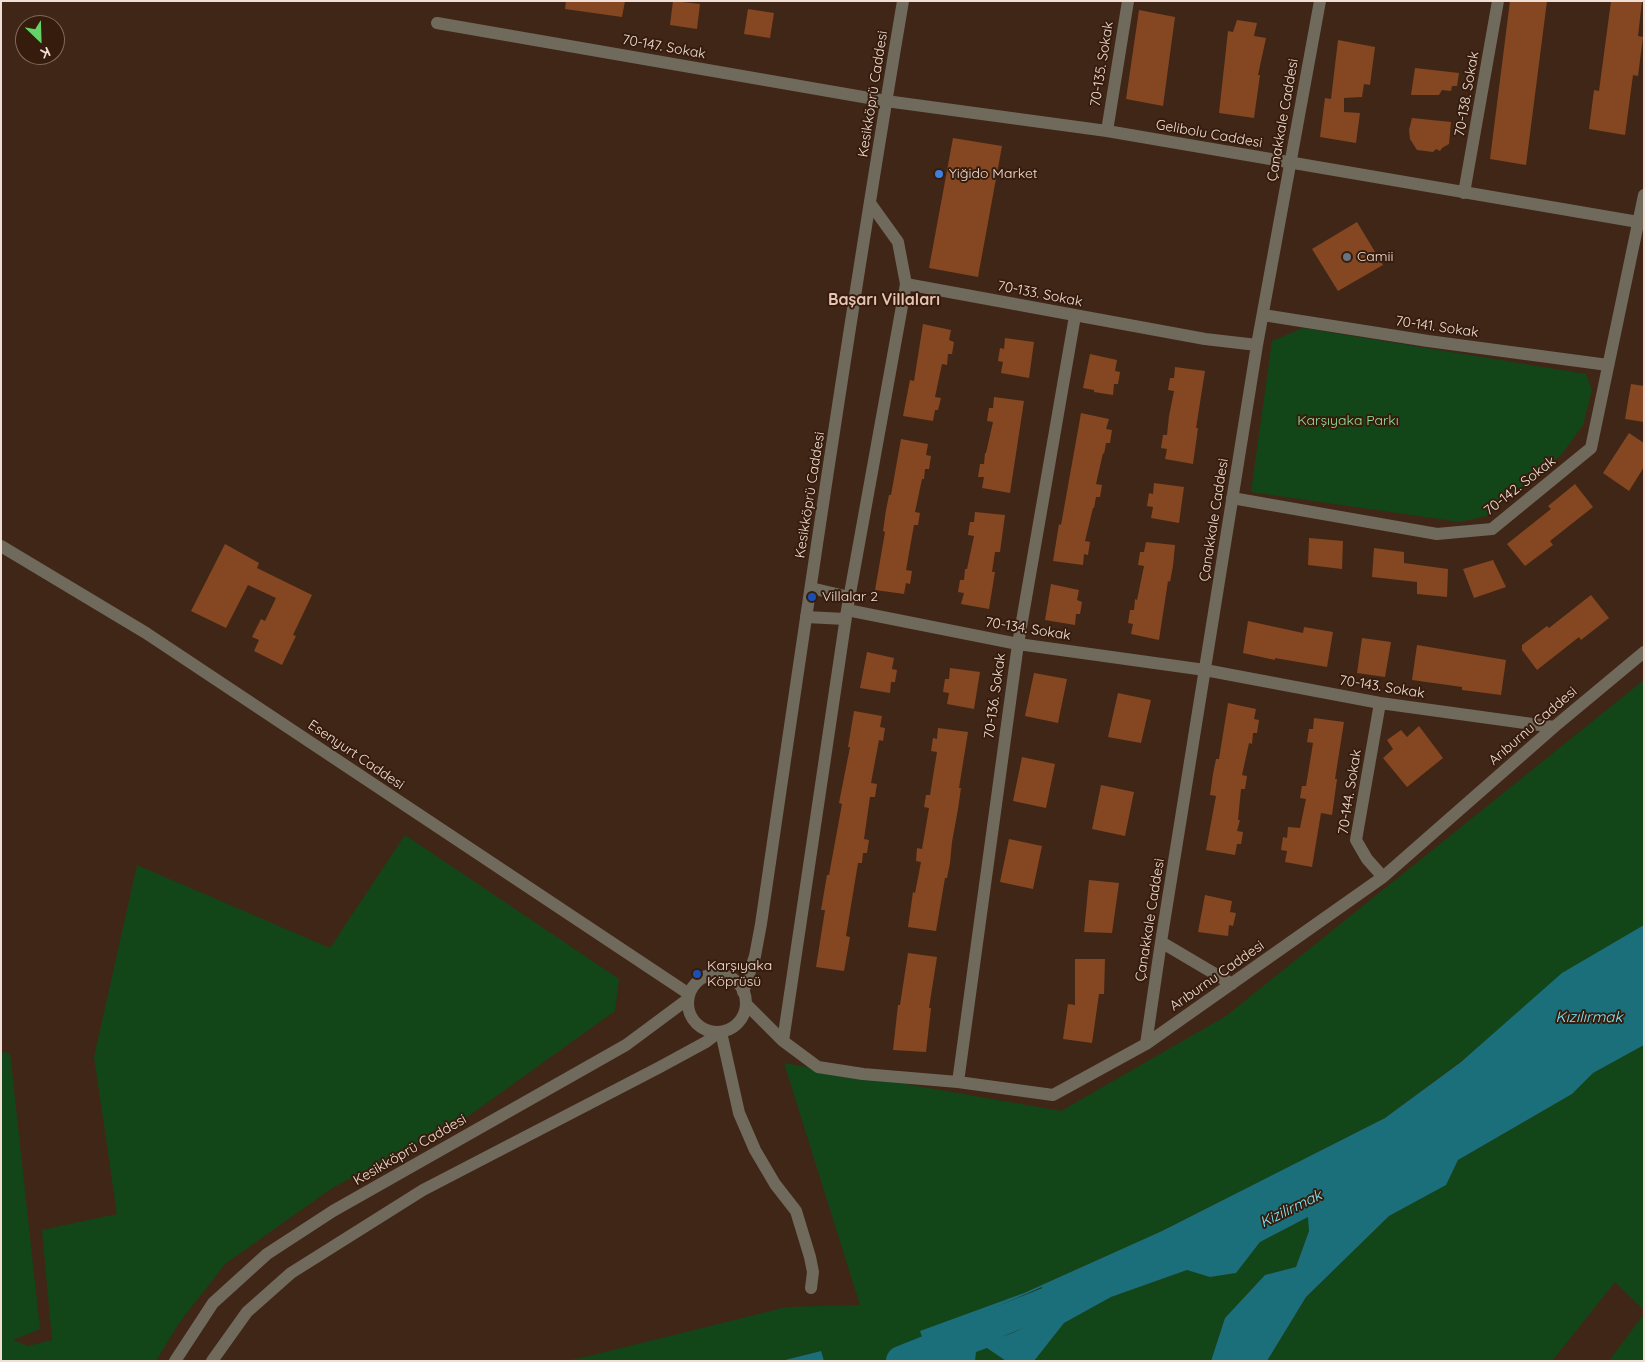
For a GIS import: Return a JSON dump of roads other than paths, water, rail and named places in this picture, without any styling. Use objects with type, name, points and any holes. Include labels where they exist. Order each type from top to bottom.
[{"type":"street","name":"Kesikköprü Caddesi","points":[[745,998],[756,956],[806,617],[903,1]]},
{"type":"street","name":"70-135. Sokak","points":[[1107,131],[1128,1]]},
{"type":"street","name":"Çanakkale Caddesi","points":[[1146,1044],[1257,345],[1320,1]]},
{"type":"street","name":"70-138. Sokak","points":[[1464,193],[1498,1]]},
{"type":"street","name":"70-147. Sokak","points":[[438,23],[886,101]]},
{"type":"street","name":"Gelibolu Caddesi","points":[[886,101],[1107,131],[1641,222]]},
{"type":"street","name":"70-142. Sokak","points":[[1232,498],[1438,534],[1492,529],[1591,448],[1641,222],[1644,195]]},
{"type":"street","points":[[783,1041],[846,615],[906,284],[898,242],[870,203]]},
{"type":"street","name":"70-133. Sokak","points":[[906,284],[1205,339],[1257,345]]},
{"type":"street","name":"70-141. Sokak","points":[[1263,315],[1438,342],[1608,365]]},
{"type":"street","name":"70-136. Sokak","points":[[958,1082],[1018,644],[1075,316]]},
{"type":"street","name":"Esenyurt Caddesi","points":[[1,546],[146,633],[689,997]]},
{"type":"street","points":[[811,588],[849,598]]},
{"type":"street","name":"70-134. Sokak","points":[[806,617],[846,615],[1018,644],[1205,670]]},
{"type":"street","name":"Arıburnu Caddesi","points":[[745,998],[783,1041],[818,1067],[864,1074],[958,1082],[1053,1096],[1146,1044],[1383,876],[1554,727],[1644,652]]},
{"type":"street","name":"70-143. Sokak","points":[[1205,670],[1380,703],[1554,727]]},
{"type":"street","name":"70-144. Sokak","points":[[1380,703],[1356,840],[1367,859],[1383,876]]},
{"type":"street","points":[[1161,942],[1232,984]]},
{"type":"street","points":[[212,1361],[247,1312],[291,1273],[423,1190],[660,1067],[738,1022],[744,1014],[745,998],[740,985],[733,978],[713,974],[704,977],[696,983],[689,997],[689,1012],[698,1024],[706,1030],[720,1032]]},
{"type":"street","name":"Kesikköprü Caddesi","points":[[176,1359],[212,1303],[267,1254],[333,1211],[626,1045],[689,997]]},
{"type":"street","points":[[720,1032],[739,1113],[755,1150],[775,1184],[796,1211],[810,1257],[812,1272],[811,1288]]},
{"type":"water","name":"Kızılırmak","points":[[1644,925],[1644,1045],[1593,1073],[1572,1094],[1458,1160],[1446,1185],[1389,1216],[1306,1297],[1267,1361],[1211,1361],[1225,1318],[1265,1275],[1296,1267],[1309,1231],[1308,1217],[1260,1242],[1236,1273],[1210,1277],[1187,1270],[1111,1297],[1064,1323],[1034,1361],[1006,1361],[987,1348],[976,1352],[975,1361],[931,1361],[920,1331],[1024,1293],[1162,1231],[1385,1118],[1461,1062],[1562,973]],"holes":[[[1055,1285],[1068,1302],[1014,1332],[991,1338],[977,1338],[973,1317],[1042,1287],[1043,1295]]]},
{"type":"water","points":[[821,1351],[824,1361],[781,1361]]},
{"type":"waterway","name":"Kizilirmak","points":[[901,1361],[1068,1294],[1102,1284]]},
{"type":"place","name":"Yiğido Market","points":[[939,174]]},
{"type":"place","name":"Camii","points":[[1347,257]]},
{"type":"place","name":"Villalar 2","points":[[812,597]]},
{"type":"place","name":"Karşıyaka Köprüsü","points":[[697,974]]},
{"type":"district","name":"Başarı Villaları","points":[[884,300]]},
{"type":"park label","name":"Karşıyaka Parkı","points":[[1348,421]]}]
